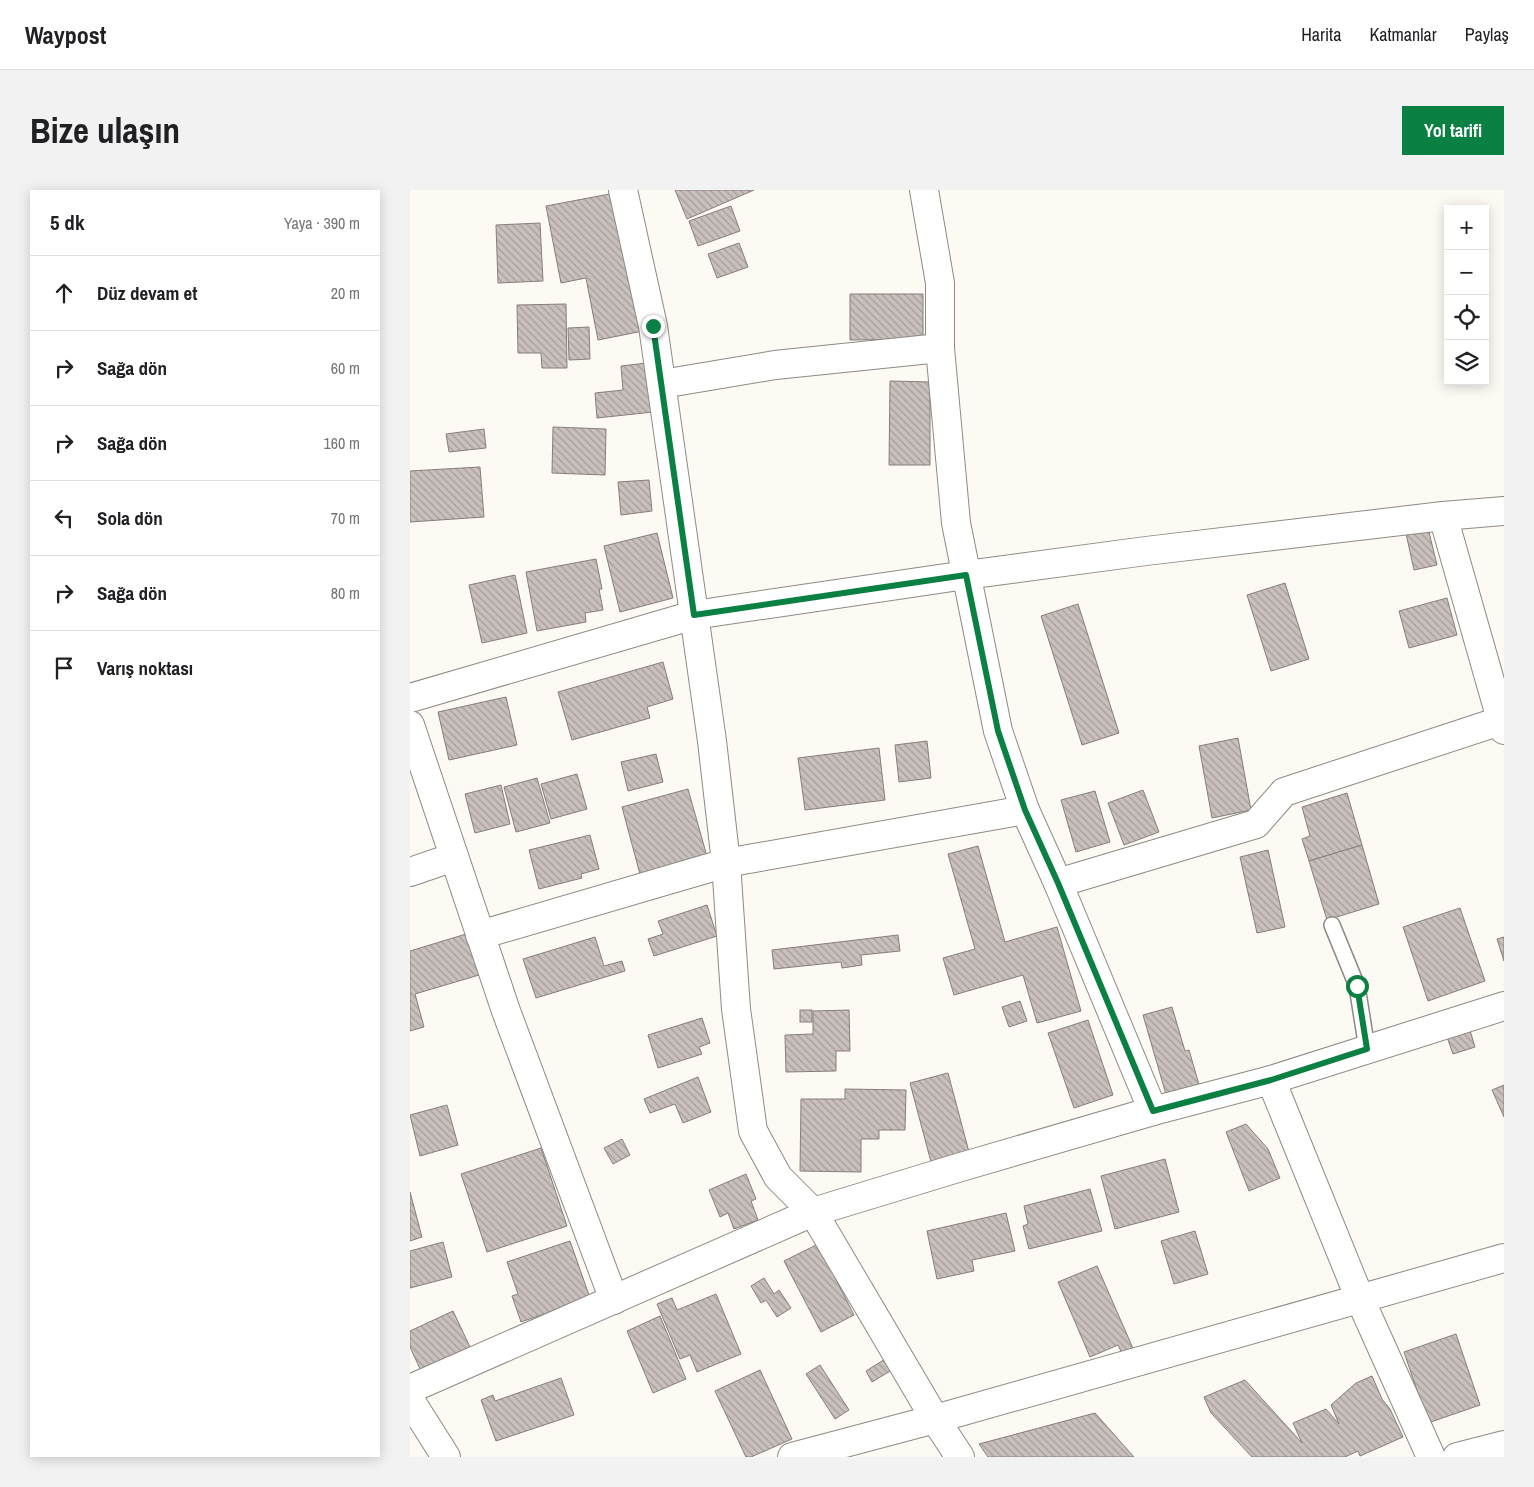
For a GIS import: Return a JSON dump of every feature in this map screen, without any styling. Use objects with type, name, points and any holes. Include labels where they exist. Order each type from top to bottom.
[{"type":"street","points":[[623,190],[653,326],[712,741],[726,863],[736,1009],[754,1131],[778,1177],[813,1212],[935,1419],[960,1457]]},
{"type":"street","points":[[924,190],[940,282],[940,348],[956,523],[998,731],[1025,810],[1058,883],[1153,1111]]},
{"type":"street","points":[[662,384],[776,365],[940,348]]},
{"type":"street","points":[[410,698],[694,615],[1146,551],[1443,516],[1504,511]]},
{"type":"street","points":[[1058,883],[1256,824],[1284,792],[1502,726],[1443,516]]},
{"type":"street","points":[[410,726],[506,1011],[614,1300]]},
{"type":"street","points":[[480,935],[726,863],[1025,810]]},
{"type":"street","points":[[410,872],[454,857]]},
{"type":"street","points":[[410,1388],[813,1212],[1153,1111],[1271,1080],[1504,1006]]},
{"type":"street","points":[[1271,1080],[1360,1299],[1431,1457]]},
{"type":"street","points":[[792,1457],[935,1419],[1504,1258]]},
{"type":"street","points":[[410,1400],[446,1457]]},
{"type":"street","points":[[1457,1457],[1504,1444]]},
{"type":"lane","points":[[1332,925],[1357,986],[1367,1049]]},
{"type":"building","points":[[675,190],[754,190],[687,219]]},
{"type":"building","points":[[615,193],[643,331],[598,340],[586,278],[561,283],[546,206]]},
{"type":"building","points":[[731,206],[740,231],[698,246],[689,221]]},
{"type":"building","points":[[540,223],[543,281],[498,283],[496,225]]},
{"type":"building","points":[[739,243],[748,267],[717,278],[708,254]]},
{"type":"building","points":[[850,294],[923,294],[923,339],[850,340]]},
{"type":"building","points":[[566,304],[567,368],[542,368],[541,353],[518,353],[517,305]]},
{"type":"building","points":[[589,327],[590,359],[569,360],[568,328]]},
{"type":"building","points":[[647,363],[653,412],[597,418],[595,393],[623,390],[621,366]]},
{"type":"building","points":[[890,381],[930,382],[930,465],[889,465]]},
{"type":"building","points":[[553,427],[606,429],[605,475],[552,473]]},
{"type":"building","points":[[484,429],[486,448],[449,452],[446,434]]},
{"type":"building","points":[[480,467],[484,517],[410,522],[410,471]]},
{"type":"building","points":[[649,480],[652,511],[621,515],[618,482]]},
{"type":"building","points":[[1427,524],[1437,565],[1414,570],[1405,529]]},
{"type":"building","points":[[657,533],[673,598],[620,612],[604,546]]},
{"type":"building","points":[[596,559],[602,589],[599,589],[603,610],[585,613],[586,622],[537,631],[526,572]]},
{"type":"building","points":[[515,575],[527,633],[482,643],[469,585]]},
{"type":"building","points":[[1285,583],[1309,659],[1271,671],[1247,595]]},
{"type":"building","points":[[1447,598],[1457,635],[1409,648],[1399,611]]},
{"type":"building","points":[[1078,604],[1119,733],[1082,745],[1041,616]]},
{"type":"building","points":[[663,662],[673,699],[647,707],[650,718],[572,740],[558,692]]},
{"type":"building","points":[[506,697],[517,745],[449,760],[438,712]]},
{"type":"building","points":[[1238,738],[1251,810],[1212,818],[1199,746]]},
{"type":"building","points":[[927,741],[931,778],[899,782],[895,745]]},
{"type":"building","points":[[879,748],[885,800],[805,810],[798,758]]},
{"type":"building","points":[[656,754],[663,782],[628,791],[621,762]]},
{"type":"building","points":[[577,774],[587,809],[551,819],[541,784]]},
{"type":"building","points":[[537,778],[550,823],[516,832],[504,787]]},
{"type":"building","points":[[501,785],[510,824],[475,833],[465,794]]},
{"type":"building","points":[[688,789],[708,860],[641,878],[622,807]]},
{"type":"building","points":[[1143,790],[1159,832],[1124,845],[1108,803]]},
{"type":"building","points":[[1095,791],[1110,842],[1076,852],[1061,800]]},
{"type":"building","points":[[1347,793],[1362,845],[1309,861],[1302,839],[1310,836],[1302,807]]},
{"type":"building","points":[[590,835],[599,869],[581,874],[582,878],[539,889],[529,850]]},
{"type":"building","points":[[1362,845],[1379,904],[1327,920],[1309,861]]},
{"type":"building","points":[[978,846],[1005,942],[1057,927],[1081,1011],[1037,1023],[1023,975],[954,995],[943,958],[975,949],[948,854]]},
{"type":"building","points":[[1268,850],[1285,927],[1257,933],[1240,857]]},
{"type":"building","points":[[707,905],[717,936],[654,956],[648,939],[663,934],[658,921]]},
{"type":"building","points":[[1460,908],[1485,981],[1428,1001],[1403,927]]},
{"type":"building","points":[[466,934],[479,975],[415,994],[424,1027],[410,1031],[410,951]]},
{"type":"building","points":[[898,935],[900,951],[861,955],[862,965],[842,968],[841,962],[774,969],[772,950]]},
{"type":"building","points":[[595,937],[604,966],[622,961],[625,971],[536,998],[523,959]]},
{"type":"building","points":[[1504,937],[1504,961],[1497,939]]},
{"type":"building","points":[[1020,1001],[1027,1021],[1009,1027],[1002,1007]]},
{"type":"building","points":[[1172,1007],[1185,1051],[1189,1050],[1200,1088],[1167,1098],[1143,1015]]},
{"type":"building","points":[[800,1010],[812,1010],[812,1022],[800,1022]]},
{"type":"building","points":[[849,1010],[850,1051],[836,1051],[836,1071],[786,1072],[785,1035],[813,1034],[813,1011]]},
{"type":"building","points":[[702,1018],[710,1043],[699,1047],[702,1054],[658,1068],[648,1035]]},
{"type":"building","points":[[1088,1020],[1113,1095],[1074,1108],[1048,1033]]},
{"type":"building","points":[[1469,1027],[1475,1047],[1453,1054],[1446,1034]]},
{"type":"building","points":[[948,1073],[969,1152],[931,1162],[910,1083]]},
{"type":"building","points":[[698,1077],[711,1112],[683,1123],[675,1104],[650,1113],[644,1099]]},
{"type":"building","points":[[1504,1085],[1504,1117],[1492,1090]]},
{"type":"building","points":[[845,1089],[906,1090],[905,1130],[879,1130],[879,1139],[861,1139],[861,1172],[800,1171],[801,1099],[845,1099]]},
{"type":"building","points":[[447,1105],[458,1145],[420,1156],[410,1115]]},
{"type":"building","points":[[1246,1124],[1268,1149],[1280,1178],[1249,1191],[1226,1132]]},
{"type":"building","points":[[622,1139],[630,1155],[613,1164],[604,1148]]},
{"type":"building","points":[[541,1148],[567,1226],[487,1252],[461,1174]]},
{"type":"building","points":[[1165,1159],[1179,1212],[1115,1229],[1101,1176]]},
{"type":"building","points":[[746,1174],[756,1199],[751,1201],[758,1220],[734,1229],[728,1213],[720,1217],[709,1190]]},
{"type":"building","points":[[1090,1189],[1102,1231],[1029,1249],[1023,1226],[1028,1224],[1024,1206]]},
{"type":"building","points":[[410,1192],[422,1237],[410,1241]]},
{"type":"building","points":[[1006,1213],[1015,1251],[972,1260],[974,1271],[937,1279],[927,1231]]},
{"type":"building","points":[[1195,1231],[1208,1274],[1174,1284],[1161,1241]]},
{"type":"building","points":[[570,1241],[590,1298],[521,1322],[512,1296],[518,1294],[507,1262]]},
{"type":"building","points":[[443,1242],[452,1277],[410,1288],[410,1251]]},
{"type":"building","points":[[818,1244],[854,1315],[821,1332],[784,1261]]},
{"type":"building","points":[[1097,1266],[1135,1353],[1124,1358],[1118,1345],[1090,1357],[1058,1282]]},
{"type":"building","points":[[764,1278],[774,1294],[779,1290],[791,1308],[777,1317],[766,1300],[761,1303],[751,1286]]},
{"type":"building","points":[[716,1294],[741,1354],[697,1372],[690,1355],[680,1359],[657,1304],[672,1298],[677,1310]]},
{"type":"building","points":[[453,1311],[470,1347],[421,1371],[410,1347],[410,1331]]},
{"type":"building","points":[[660,1316],[686,1379],[653,1393],[627,1331]]},
{"type":"building","points":[[1456,1334],[1480,1405],[1428,1423],[1404,1352]]},
{"type":"building","points":[[890,1356],[897,1367],[872,1382],[866,1371]]},
{"type":"building","points":[[820,1365],[849,1410],[835,1419],[806,1374]]},
{"type":"building","points":[[760,1370],[792,1439],[751,1457],[746,1457],[715,1391]]},
{"type":"building","points":[[1372,1376],[1382,1399],[1390,1409],[1403,1437],[1360,1456],[1358,1451],[1345,1457],[1252,1457],[1211,1413],[1204,1397],[1245,1380],[1302,1443],[1293,1423],[1326,1409],[1339,1424],[1331,1405],[1356,1383]]},
{"type":"building","points":[[561,1378],[574,1415],[496,1441],[481,1400],[493,1395],[495,1401]]},
{"type":"building","points":[[1095,1413],[1134,1457],[988,1457],[979,1444]]},
{"type":"route","points":[[653,326],[694,615],[966,575],[998,731],[1025,810],[1058,883],[1153,1111],[1271,1080],[1367,1049],[1357,986]]}]
